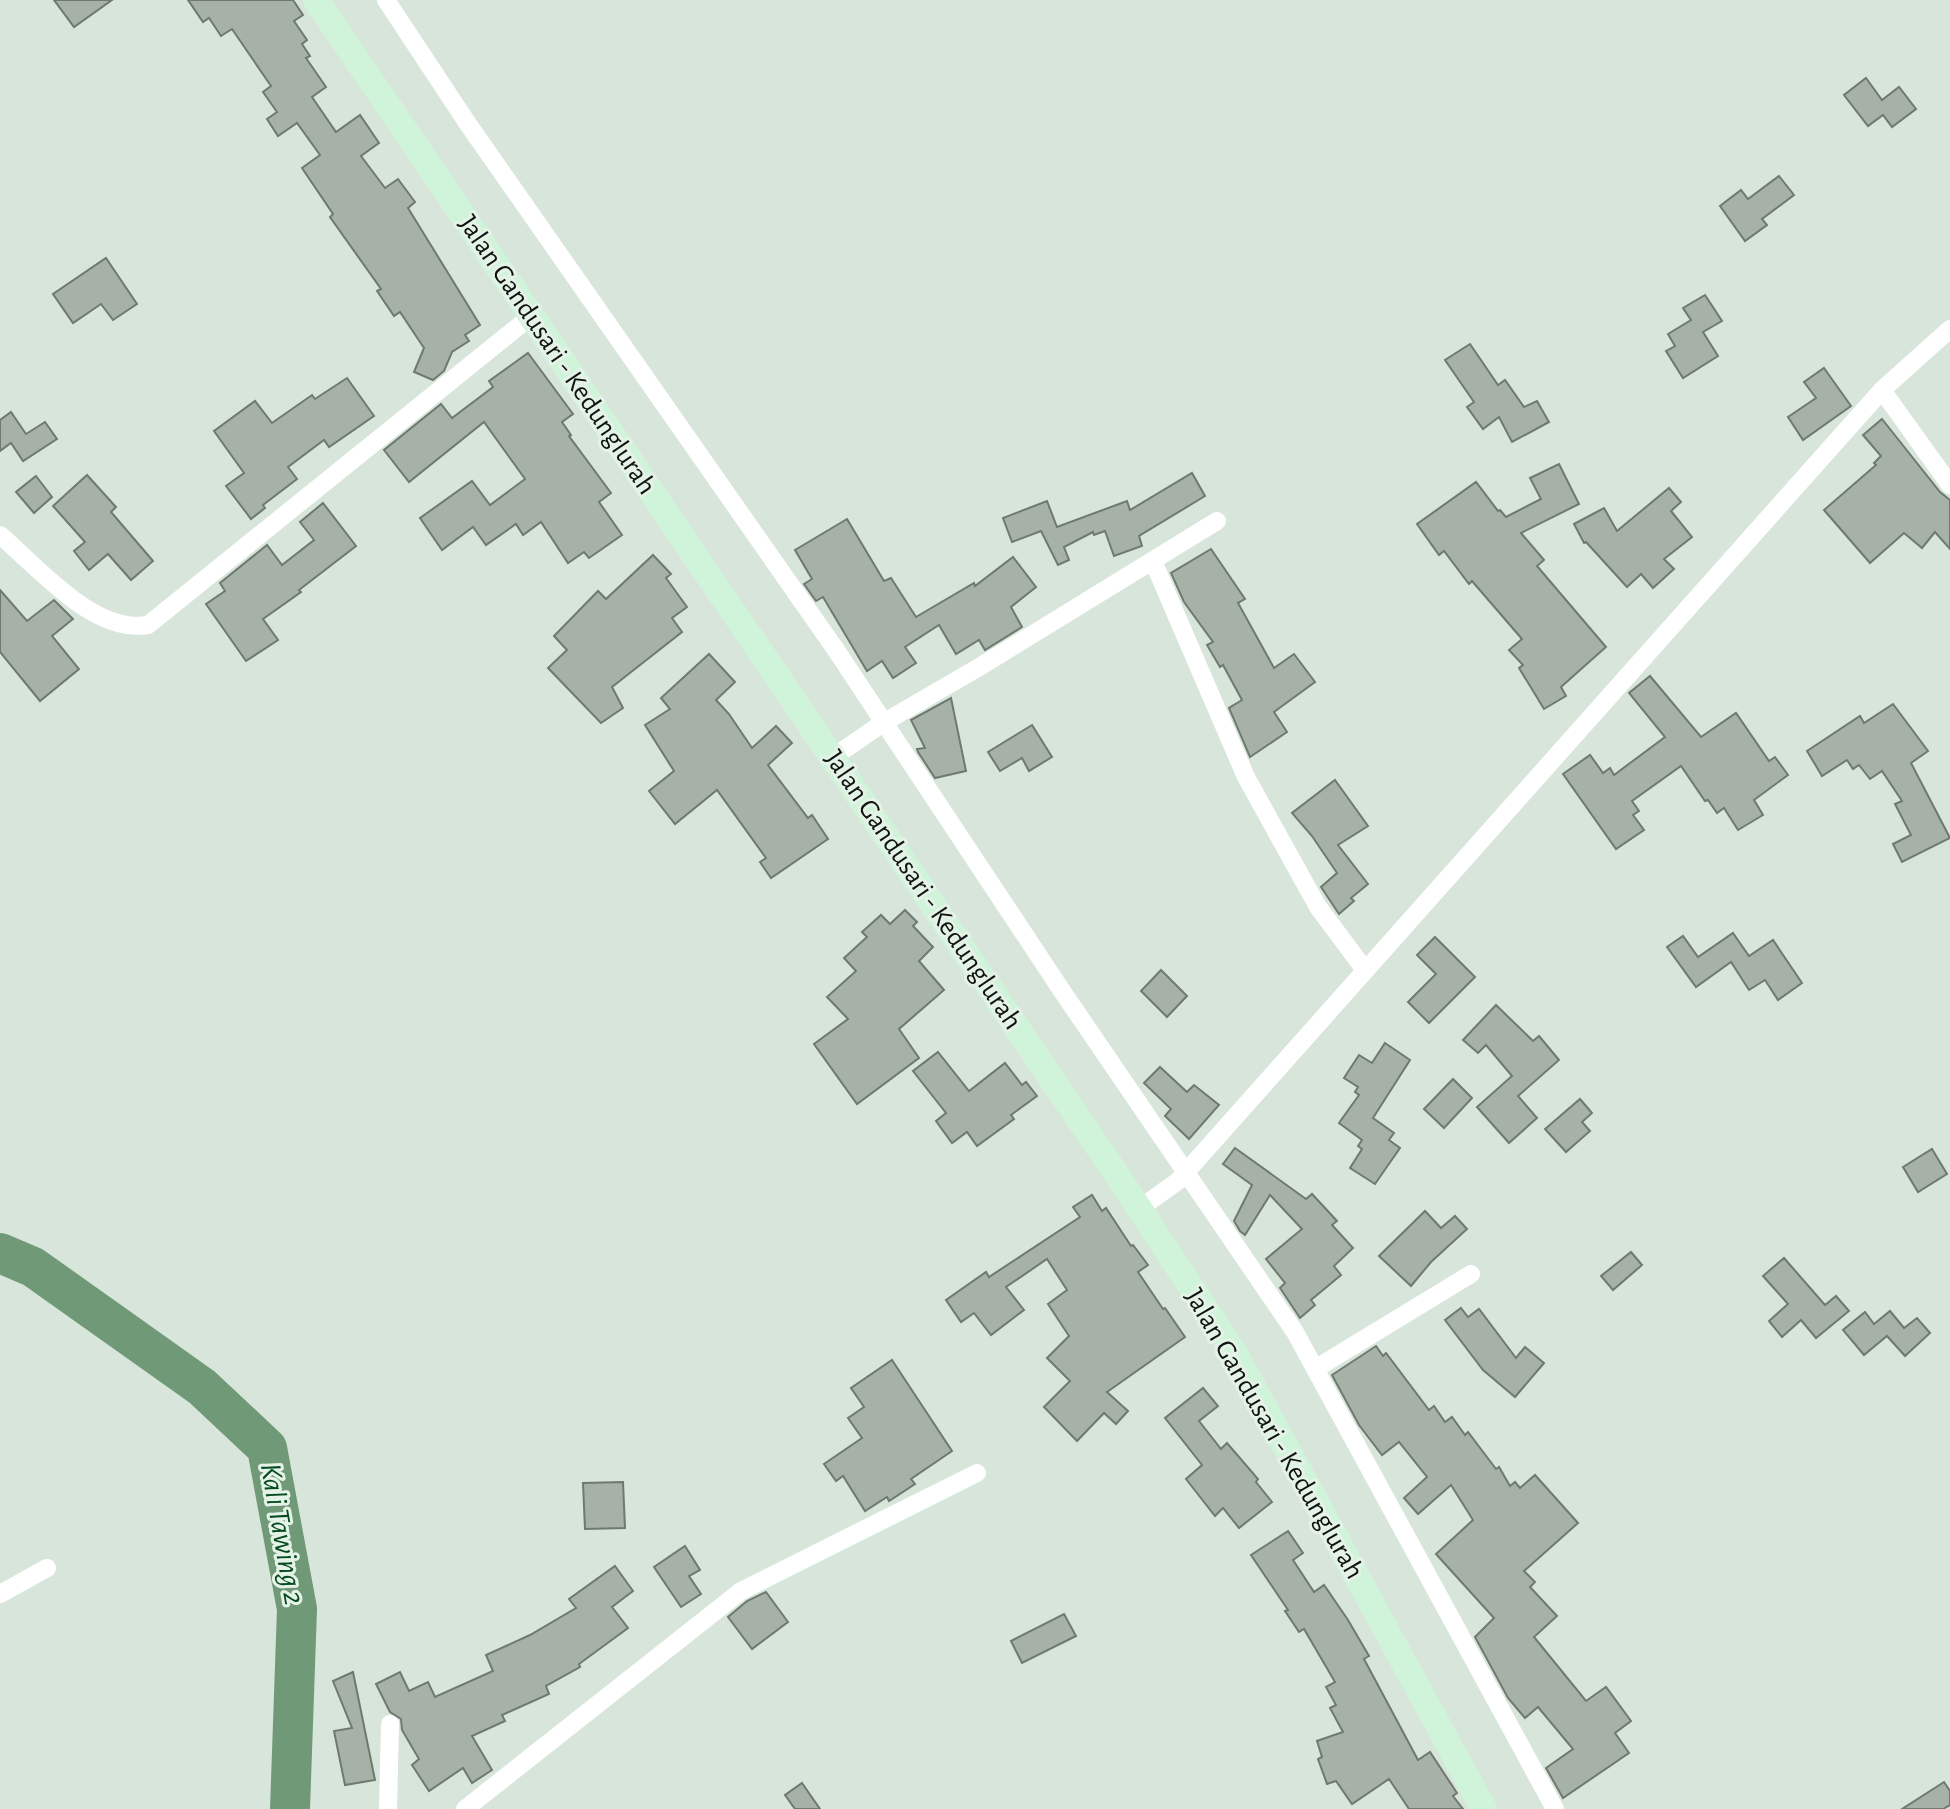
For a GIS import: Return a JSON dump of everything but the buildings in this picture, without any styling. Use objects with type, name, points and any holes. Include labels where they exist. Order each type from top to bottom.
[{"type":"street","name":"Jalan Gandusari - Kedunglurah","points":[[316,0],[530,317],[841,751],[1149,1202],[1484,1809]]},
{"type":"street","points":[[386,0],[468,124],[836,650],[880,725],[1182,1176],[1295,1332],[1555,1809]]},
{"type":"street","points":[[0,535],[78,605],[128,626],[148,625],[530,317]]},
{"type":"street","points":[[1149,1202],[1182,1176],[1882,390],[1950,329]]},
{"type":"street","points":[[1882,390],[1950,485]]},
{"type":"street","points":[[841,751],[1217,521]]},
{"type":"street","points":[[1153,561],[1246,777],[1318,907],[1365,970]]},
{"type":"street","points":[[1315,1369],[1471,1274]]},
{"type":"street","points":[[465,1809],[741,1591],[977,1473]]},
{"type":"street","points":[[0,1594],[47,1568]]},
{"type":"street","points":[[388,1809],[390,1724]]},
{"type":"waterway","name":"Kali Tawing 2","points":[[0,1253],[33,1267],[202,1387],[267,1448],[297,1609],[290,1809]]}]
